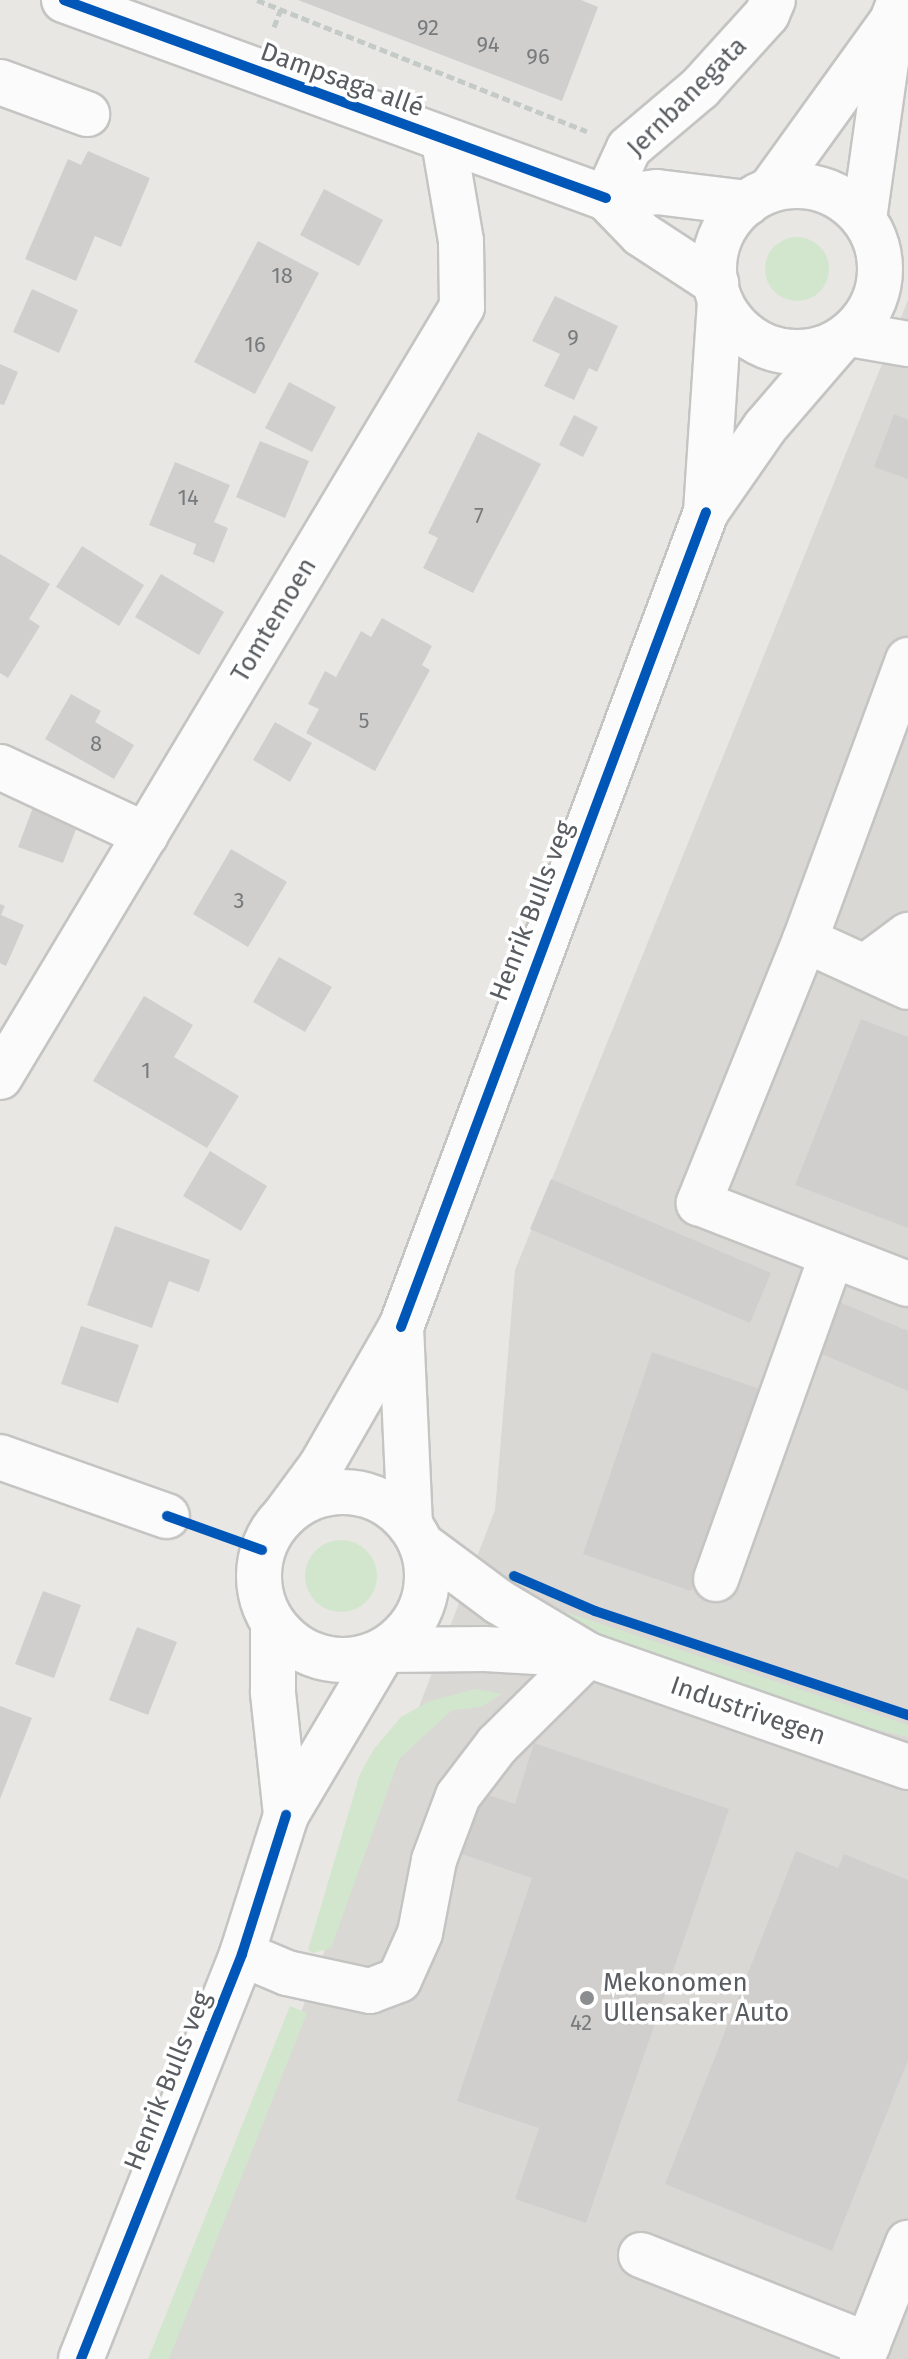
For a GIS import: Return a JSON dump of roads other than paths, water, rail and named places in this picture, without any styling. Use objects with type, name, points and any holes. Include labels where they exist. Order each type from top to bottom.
[{"type":"street","name":"Dampsaga allé","points":[[64,0],[444,142],[606,198],[657,192],[758,197]]},
{"type":"street","name":"Jernbanegata","points":[[606,198],[629,148],[700,88],[767,14],[773,0]]},
{"type":"street","name":"Henrik Bulls veg","points":[[706,512],[718,292],[714,267],[724,229],[758,197],[896,11]]},
{"type":"street","name":"Henrik Bulls veg","points":[[286,1815],[273,1693],[273,1623],[264,1608],[259,1565],[272,1528],[321,1466],[401,1327],[706,512],[765,427],[844,338],[876,296],[883,244],[896,11]]},
{"type":"street","points":[[0,82],[87,114]]},
{"type":"street","name":"Tomtemoen","points":[[0,1077],[462,307],[461,241],[444,142]]},
{"type":"street","points":[[758,197],[822,190],[883,244]]},
{"type":"street","name":"Dampsaga allé","points":[[606,198],[641,234],[718,292]]},
{"type":"street","points":[[718,292],[738,328],[763,346],[805,353],[844,338],[908,344]]},
{"type":"street","points":[[908,660],[805,940],[699,1203],[908,1284]]},
{"type":"street","points":[[0,767],[146,835]]},
{"type":"street","points":[[865,967],[908,935]]},
{"type":"street","points":[[805,940],[908,987]]},
{"type":"street","points":[[716,1579],[832,1255]]},
{"type":"street","name":"Henrik Bulls veg","points":[[81,2359],[242,1954],[286,1815],[384,1650],[402,1637],[424,1599],[428,1578],[416,1534],[401,1327]]},
{"type":"street","points":[[0,1457],[167,1516]]},
{"type":"street","name":"Henrik Bulls veg","points":[[284,1516],[316,1495],[353,1492],[384,1501],[416,1534]]},
{"type":"street","name":"Industrivegen","points":[[416,1534],[499,1602],[588,1655],[908,1767]]},
{"type":"street","points":[[273,1623],[299,1648],[330,1660],[365,1658],[384,1650]]},
{"type":"street","name":"Industrivegen","points":[[384,1650],[588,1655]]},
{"type":"street","points":[[242,1954],[287,1973],[370,1991],[399,1980],[420,1933],[434,1860],[458,1796],[497,1745],[588,1655]]},
{"type":"street","points":[[641,2255],[865,2352],[908,2243]]},
{"type":"place","name":"Mekonomen Ullensaker Auto","points":[[587,1998]]}]
